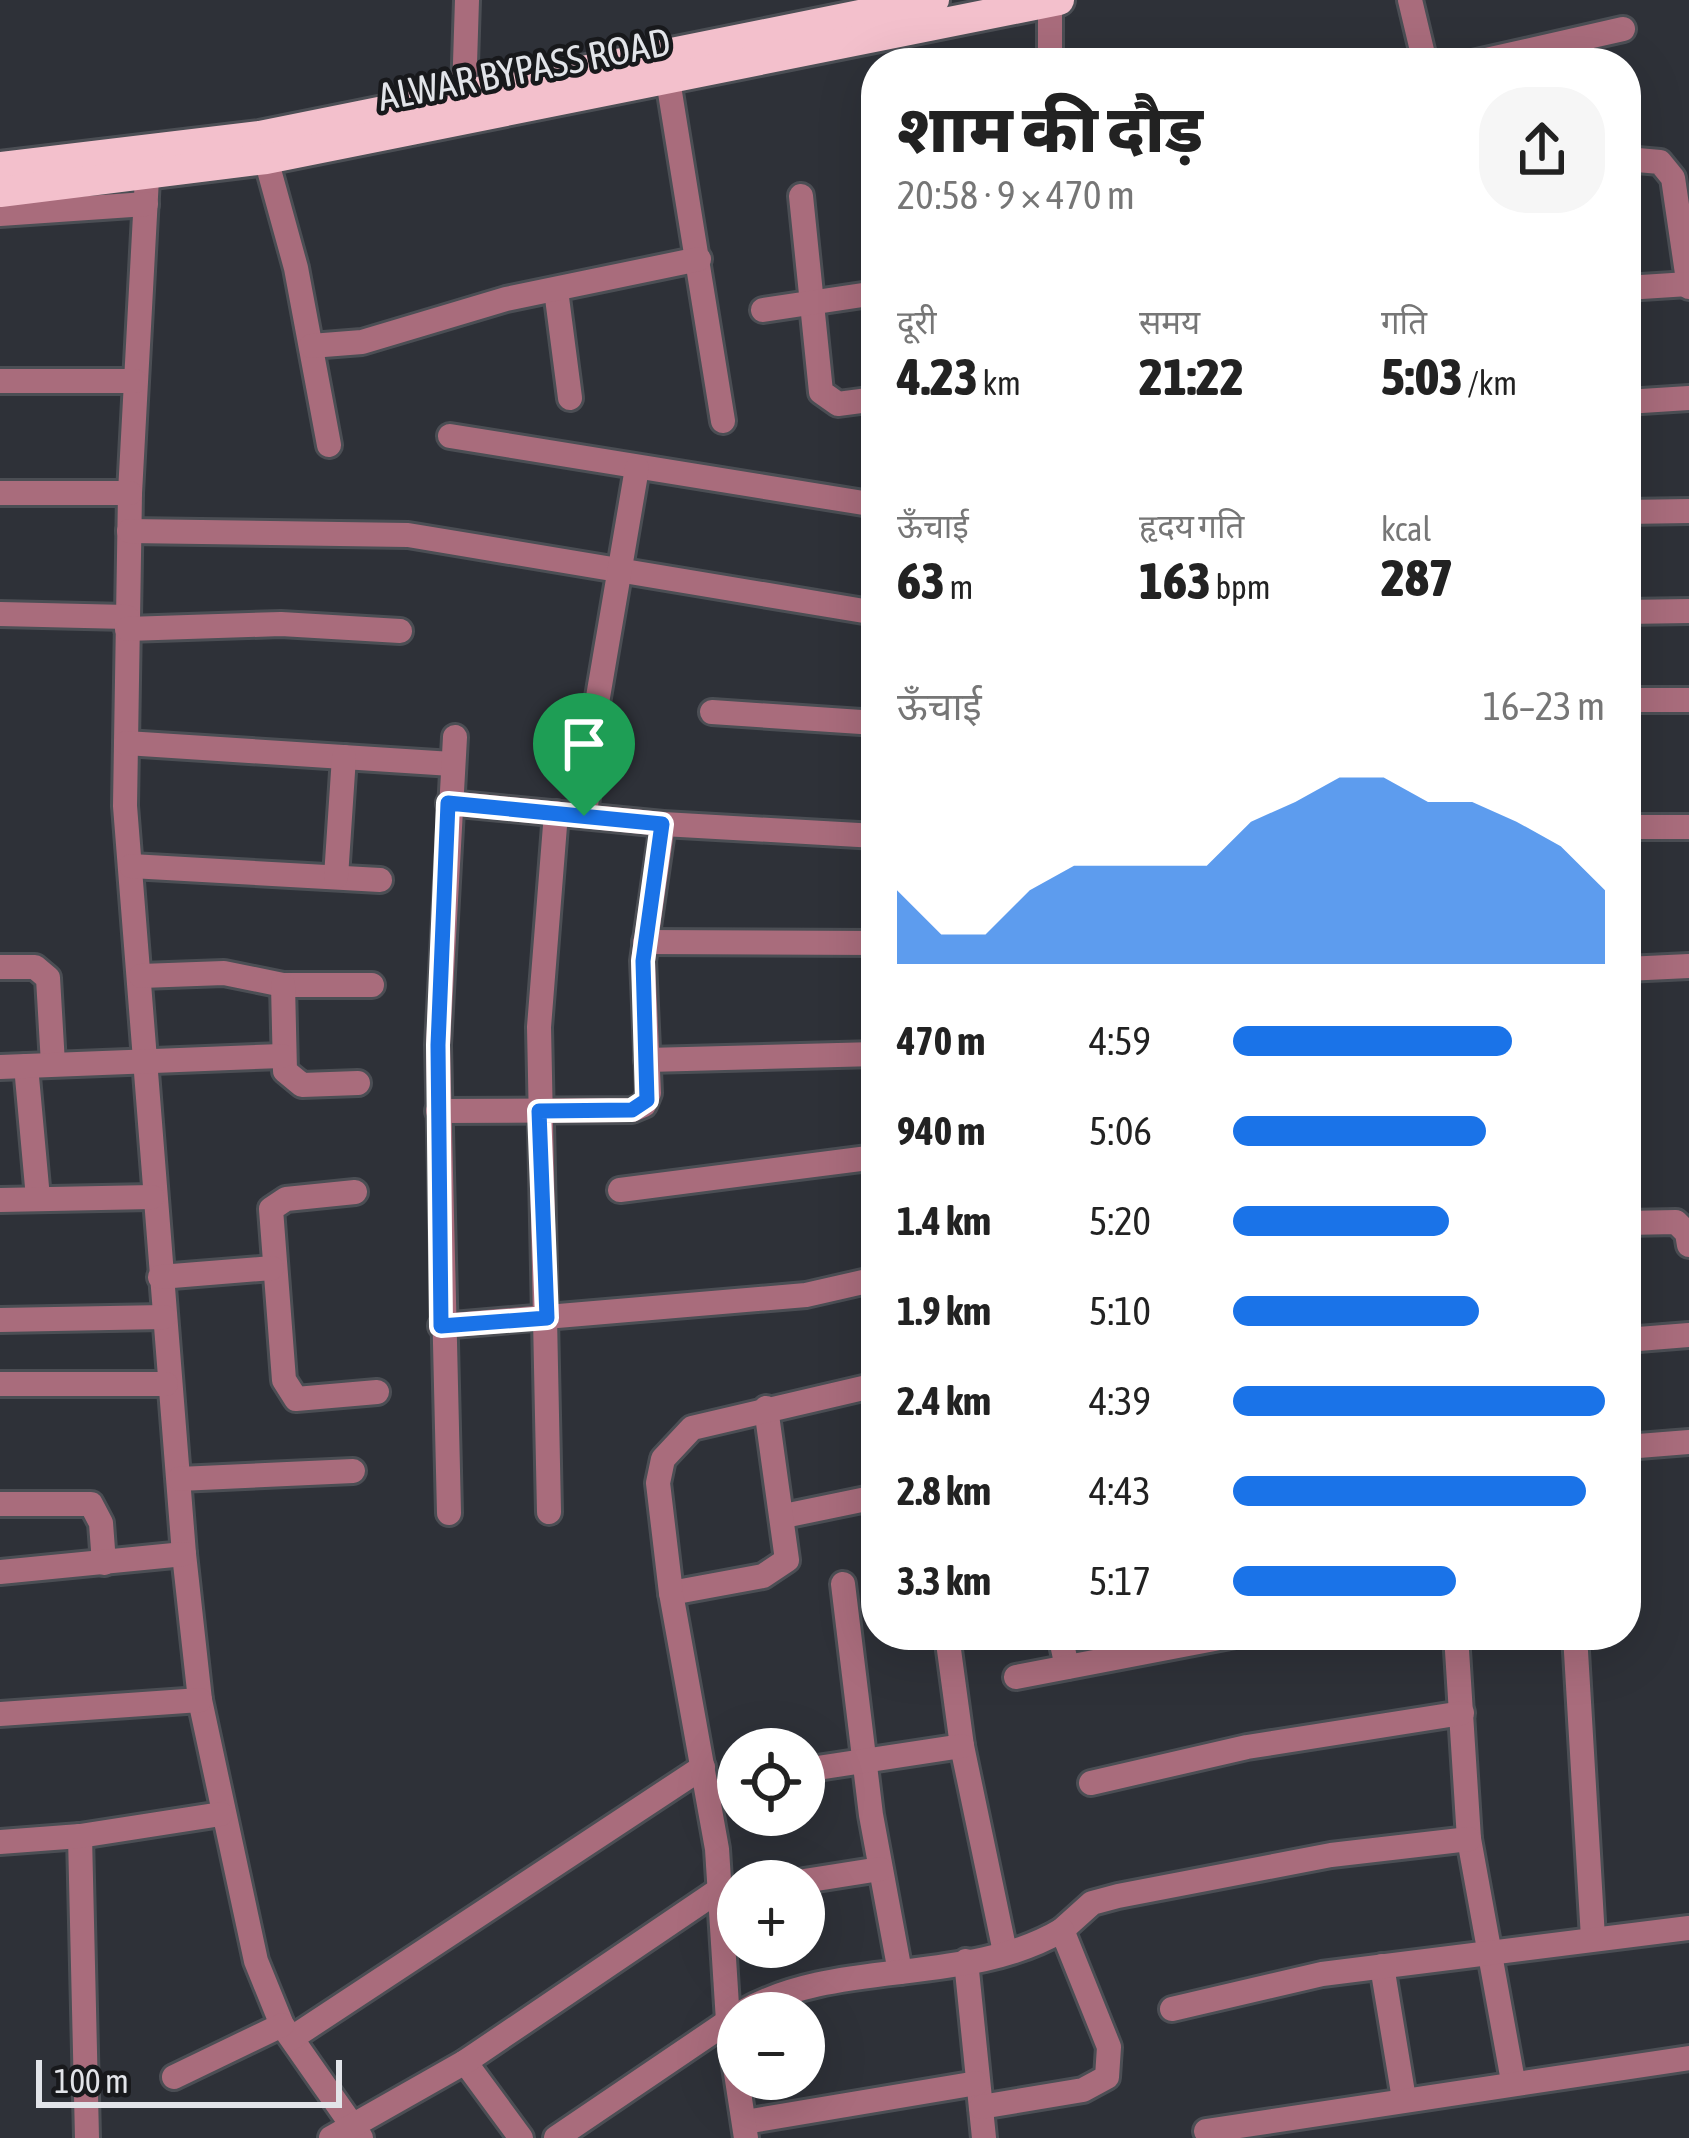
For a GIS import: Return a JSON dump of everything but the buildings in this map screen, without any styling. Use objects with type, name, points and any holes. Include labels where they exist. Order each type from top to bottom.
[{"type":"main road","name":"ALWAR BYPASS ROAD","points":[[0,167],[260,136],[934,0]]},
{"type":"main road","name":"ALWAR BYPASS ROAD","points":[[0,192],[147,191],[266,159],[1055,1]]},
{"type":"street","points":[[464,95],[467,0]]},
{"type":"street","points":[[1410,0],[1421,48]]},
{"type":"street","points":[[1051,48],[1055,1]]},
{"type":"street","points":[[1539,48],[1623,29]]},
{"type":"street","points":[[668,80],[723,421]]},
{"type":"street","points":[[266,159],[311,346],[329,445]]},
{"type":"street","points":[[1641,159],[1668,169],[1683,205],[1689,286],[1641,288]]},
{"type":"street","points":[[0,214],[147,191],[129,531],[126,743],[131,866],[166,1384],[200,1700],[256,1961],[287,2031],[348,2135],[717,1891]]},
{"type":"street","points":[[801,196],[821,392],[838,404],[861,401]]},
{"type":"street","points":[[311,346],[362,341],[494,302],[699,259]]},
{"type":"street","points":[[556,290],[570,398]]},
{"type":"street","points":[[763,310],[861,295]]},
{"type":"street","points":[[0,381],[135,381]]},
{"type":"street","points":[[1641,401],[1689,398]]},
{"type":"street","points":[[450,436],[861,503]]},
{"type":"street","points":[[584,816],[637,468]]},
{"type":"street","points":[[0,493],[130,493]]},
{"type":"street","points":[[1641,512],[1689,512]]},
{"type":"street","points":[[129,531],[387,533],[620,566],[861,610]]},
{"type":"street","points":[[1641,612],[1689,611]]},
{"type":"street","points":[[0,614],[400,631]]},
{"type":"street","points":[[1641,700],[1689,700]]},
{"type":"street","points":[[712,712],[861,721]]},
{"type":"street","points":[[448,1514],[438,1111],[448,803],[455,737]]},
{"type":"street","points":[[126,743],[452,764]]},
{"type":"street","points":[[336,878],[344,757]]},
{"type":"street","points":[[448,803],[662,824],[861,835]]},
{"type":"street","points":[[549,1512],[539,1111],[542,948],[556,813]]},
{"type":"street","points":[[438,1111],[638,1109],[647,1100],[645,942],[662,824]]},
{"type":"street","points":[[1641,827],[1689,827]]},
{"type":"street","points":[[131,866],[380,880]]},
{"type":"street","points":[[645,942],[861,943]]},
{"type":"street","points":[[1641,968],[1689,966]]},
{"type":"street","points":[[0,967],[35,967],[48,978],[53,1064]]},
{"type":"street","points":[[141,976],[224,973],[283,985],[372,985]]},
{"type":"street","points":[[283,985],[285,1071],[302,1084],[358,1082]]},
{"type":"street","points":[[647,1060],[861,1054]]},
{"type":"street","points":[[0,1067],[282,1056]]},
{"type":"street","points":[[26,1066],[38,1198]]},
{"type":"street","points":[[620,1190],[861,1159]]},
{"type":"street","points":[[355,1192],[277,1203],[270,1217],[272,1268],[288,1392],[311,1400],[377,1392]]},
{"type":"street","points":[[0,1199],[152,1197]]},
{"type":"street","points":[[1641,1223],[1676,1222],[1688,1233],[1689,1245]]},
{"type":"street","points":[[160,1277],[272,1268]]},
{"type":"street","points":[[441,1326],[806,1295],[861,1283]]},
{"type":"street","points":[[0,1319],[164,1317]]},
{"type":"street","points":[[1641,1339],[1689,1335]]},
{"type":"street","points":[[0,1384],[166,1384]]},
{"type":"street","points":[[717,1875],[660,1516],[663,1460],[692,1429],[861,1387]]},
{"type":"street","points":[[671,1593],[763,1576],[782,1567],[788,1549],[766,1408]]},
{"type":"street","points":[[1641,1447],[1689,1442]]},
{"type":"street","points":[[179,1479],[353,1471]]},
{"type":"street","points":[[784,1516],[861,1500]]},
{"type":"street","points":[[0,1504],[91,1504],[101,1523],[104,1563]]},
{"type":"street","points":[[0,1572],[184,1554]]},
{"type":"street","points":[[843,1584],[863,1762],[900,1972]]},
{"type":"street","points":[[949,1650],[962,1746],[1005,1952]]},
{"type":"street","points":[[1063,1650],[1067,1667]]},
{"type":"street","points":[[1016,1677],[1156,1650]]},
{"type":"street","points":[[1457,1650],[1469,1839],[1514,2081]]},
{"type":"street","points":[[1576,1650],[1593,1938]]},
{"type":"street","points":[[0,1714],[200,1700]]},
{"type":"street","points":[[1091,1783],[1247,1748],[1462,1713]]},
{"type":"street","points":[[825,1768],[962,1746]]},
{"type":"street","points":[[174,2077],[287,2031],[703,1767]]},
{"type":"street","points":[[0,1842],[80,1836],[221,1814]]},
{"type":"street","points":[[80,1836],[87,2138]]},
{"type":"street","points":[[795,1992],[1005,1952],[1062,1930],[1092,1904],[1118,1895],[1331,1855],[1469,1839]]},
{"type":"street","points":[[825,1878],[880,1869]]},
{"type":"street","points":[[1172,2009],[1322,1974],[1689,1928]]},
{"type":"street","points":[[743,2100],[746,2130],[979,2095],[1083,2090],[1107,2077],[1108,2047],[1062,1930]]},
{"type":"street","points":[[966,1961],[984,2138]]},
{"type":"street","points":[[1382,1966],[1404,2099]]},
{"type":"street","points":[[556,2138],[717,2029]]},
{"type":"street","points":[[1206,2131],[1514,2081],[1689,2059]]},
{"type":"street","points":[[465,2062],[521,2138]]},
{"type":"route","points":[[448,803],[584,816],[662,824],[643,961],[649,1093],[644,1106],[632,1110],[539,1111],[547,1318],[441,1326],[438,1045],[448,803]]}]
